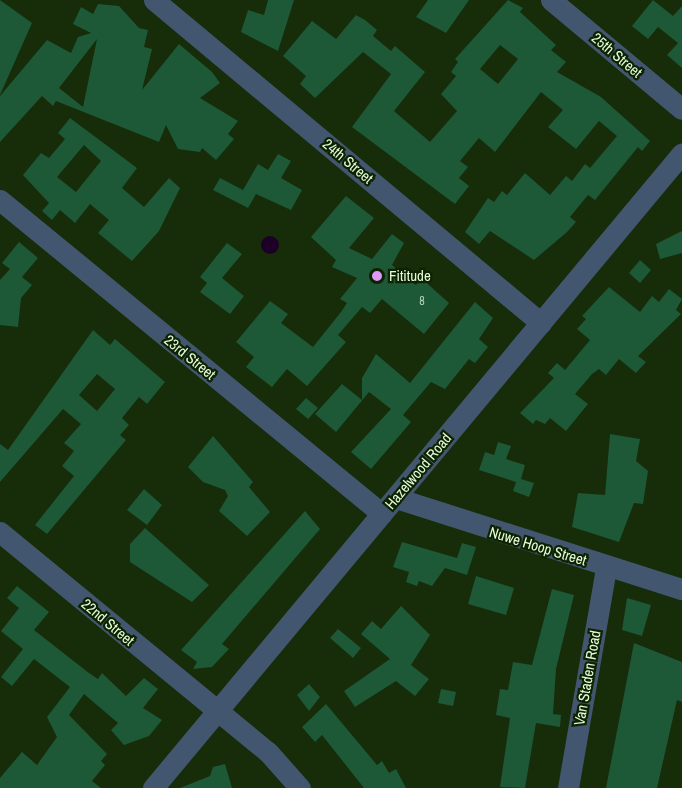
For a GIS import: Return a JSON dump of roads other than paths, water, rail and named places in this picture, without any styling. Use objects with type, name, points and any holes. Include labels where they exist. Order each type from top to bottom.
[{"type":"street","name":"24th Street","points":[[154,0],[541,323]]},
{"type":"street","name":"25th Street","points":[[551,0],[682,109]]},
{"type":"street","name":"Hazelwood Road","points":[[153,788],[682,153]]},
{"type":"street","name":"23rd Street","points":[[0,200],[381,514]]},
{"type":"street","name":"Nuwe Hoop Street","points":[[396,498],[606,567],[682,589]]},
{"type":"street","name":"22nd Street","points":[[0,532],[216,712],[268,752],[300,788]]},
{"type":"street","name":"Van Staden Road","points":[[568,788],[606,567]]},
{"type":"place","name":"Fititude","points":[[377,276]]}]
